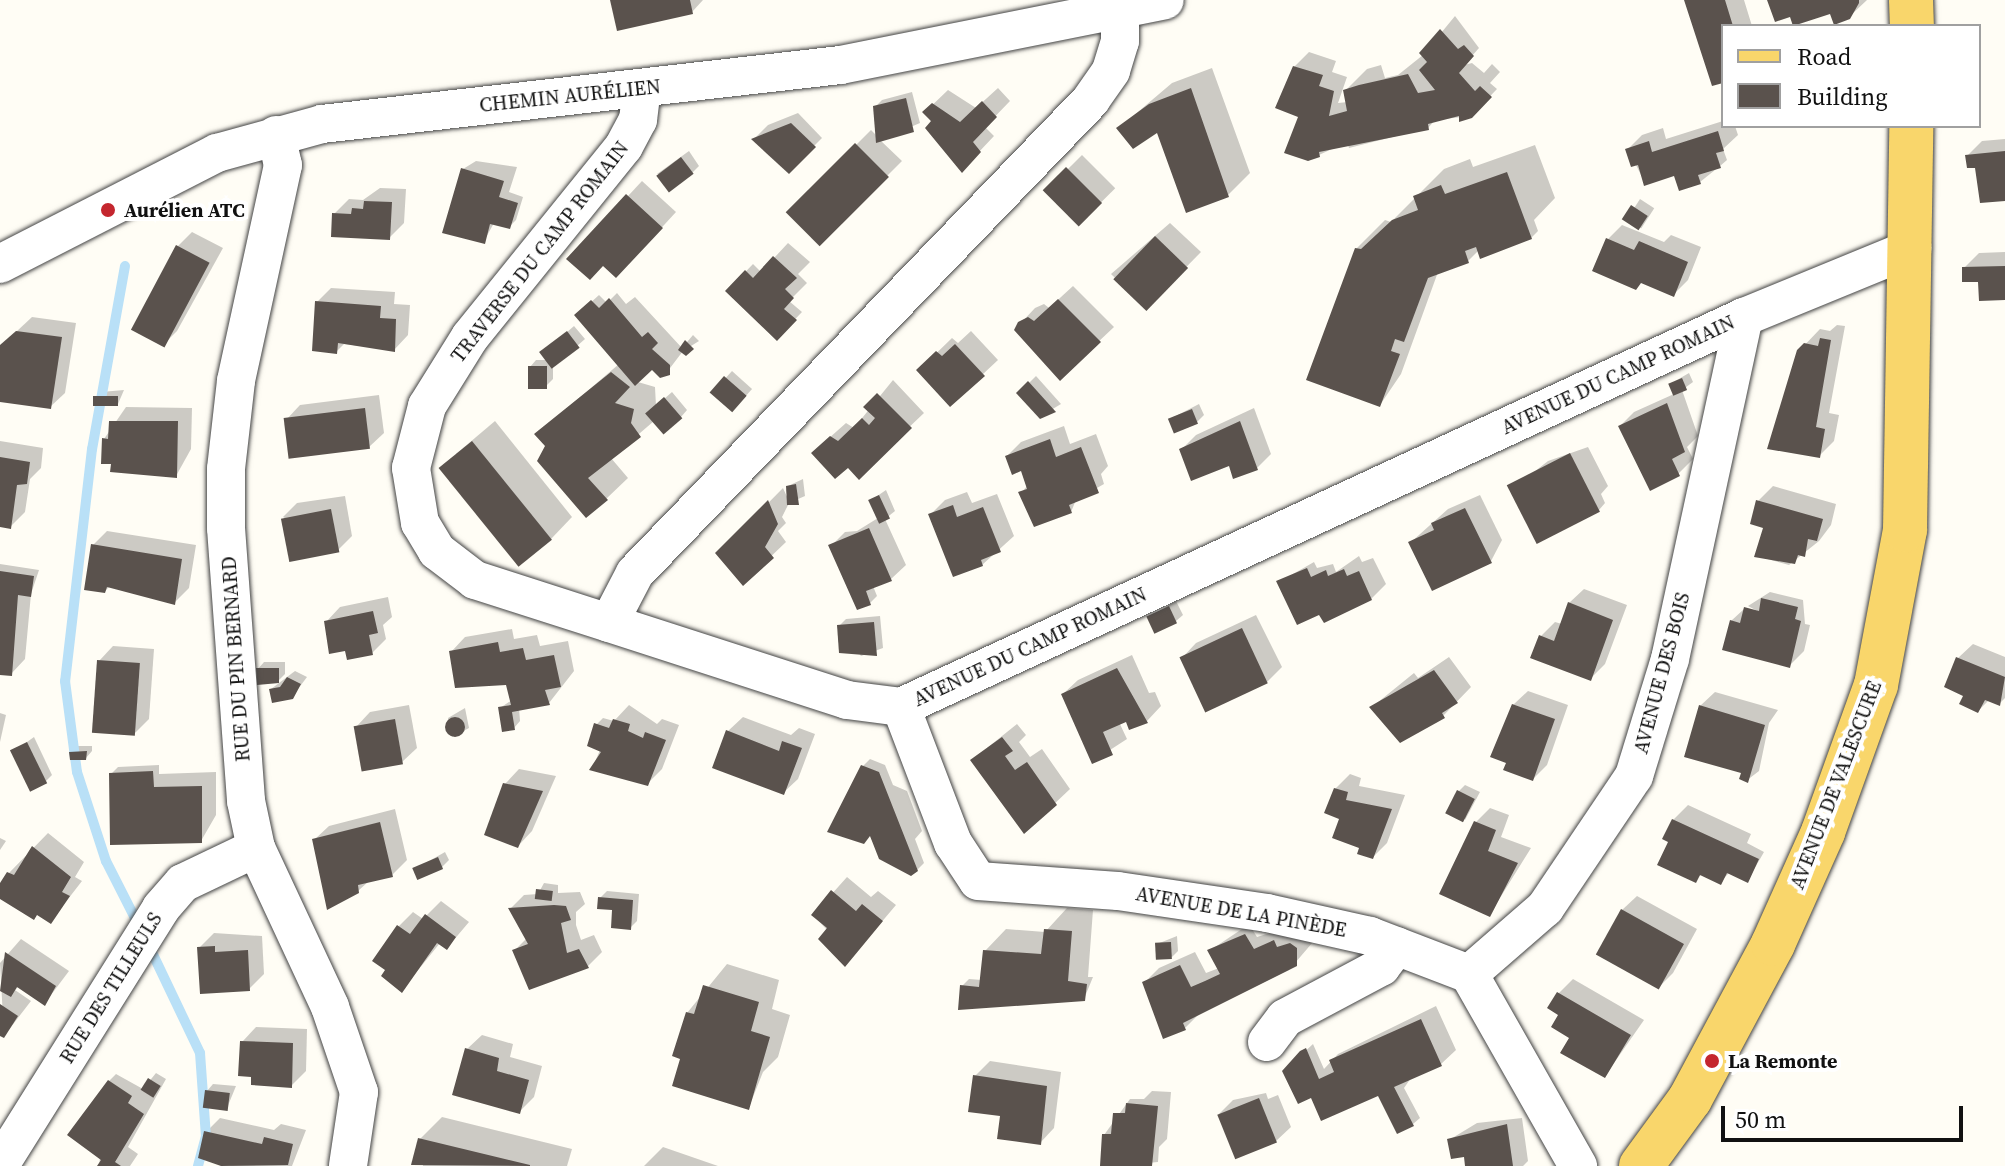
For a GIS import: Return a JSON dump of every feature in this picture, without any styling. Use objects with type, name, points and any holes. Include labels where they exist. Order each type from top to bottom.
[{"type":"main road","points":[[1911,0],[1912,24]]},
{"type":"main road","name":"AVENUE DE VALESCURE","points":[[1641,1166],[1690,1099],[1773,944],[1823,832],[1876,685],[1905,530],[1912,248],[1911,128]]},
{"type":"street","name":"CHEMIN AURÉLIEN","points":[[0,264],[217,153],[322,124],[841,65],[1165,0]]},
{"type":"street","points":[[609,623],[635,573],[1091,100],[1111,71],[1120,41],[1120,11]]},
{"type":"street","name":"TRAVERSE DU CAMP ROMAIN","points":[[609,623],[475,580],[437,551],[420,523],[411,468],[427,406],[470,337],[624,146],[638,120],[642,89]]},
{"type":"street","name":"RUE DU PIN BERNARD","points":[[276,135],[283,165],[236,381],[226,469],[246,801],[256,848],[348,1054],[359,1092],[348,1166]]},
{"type":"street","name":"AVENUE DU CAMP ROMAIN","points":[[609,623],[847,700],[901,707],[1744,317],[1912,248]]},
{"type":"street","name":"AVENUE DES BOIS","points":[[1469,974],[1545,908],[1634,776],[1670,659],[1744,317]]},
{"type":"street","name":"AVENUE DE LA PINÈDE","points":[[901,707],[953,843],[978,881],[1118,891],[1267,913],[1397,946],[1469,974]]},
{"type":"street","name":"RUE DES TILLEULS","points":[[0,1165],[161,908],[183,883],[256,848]]},
{"type":"street","points":[[1267,1042],[1285,1018],[1381,967],[1397,946]]},
{"type":"street","points":[[1469,974],[1578,1166]]},
{"type":"building","points":[[610,0],[690,0],[693,14],[617,31]]},
{"type":"building","points":[[1684,0],[1725,0],[1732,24],[1721,24],[1721,84],[1712,86]]},
{"type":"building","points":[[1767,0],[1859,0],[1850,19],[1837,24],[1834,24],[1830,14],[1799,24],[1792,24],[1790,17],[1775,22]]},
{"type":"building","points":[[1440,29],[1458,49],[1464,45],[1474,56],[1459,73],[1475,91],[1480,86],[1492,97],[1472,118],[1459,122],[1459,116],[1428,124],[1429,130],[1319,152],[1320,157],[1308,161],[1284,153],[1298,117],[1275,108],[1293,66],[1323,75],[1319,86],[1334,91],[1329,116],[1347,111],[1343,90],[1359,85],[1408,74],[1418,93],[1435,90],[1419,70],[1427,62],[1419,53]]},
{"type":"building","points":[[1191,88],[1229,197],[1186,213],[1157,133],[1133,149],[1116,128],[1149,104]]},
{"type":"building","points":[[906,98],[914,132],[876,143],[873,106]]},
{"type":"building","points":[[982,101],[997,117],[973,142],[981,152],[962,173],[925,128],[931,121],[922,112],[932,103],[960,122]]},
{"type":"building","points":[[791,123],[816,147],[789,174],[751,139]]},
{"type":"building","points":[[1718,131],[1724,151],[1716,153],[1721,168],[1698,175],[1701,184],[1679,191],[1674,176],[1644,186],[1638,165],[1631,167],[1625,149],[1649,141],[1652,152]]},
{"type":"building","points":[[855,143],[889,177],[820,246],[786,212]]},
{"type":"building","points":[[2005,151],[2005,201],[1980,203],[1975,168],[1967,168],[1965,155]]},
{"type":"building","points":[[681,157],[694,174],[669,192],[656,176]]},
{"type":"building","points":[[1066,167],[1102,203],[1079,226],[1043,190]]},
{"type":"building","points":[[461,168],[504,181],[499,197],[518,203],[510,229],[490,224],[485,244],[442,233]]},
{"type":"building","points":[[1507,172],[1532,239],[1480,259],[1476,247],[1465,251],[1469,263],[1428,278],[1404,342],[1395,339],[1391,351],[1400,354],[1380,407],[1306,380],[1355,248],[1361,249],[1392,220],[1418,210],[1413,196],[1441,185],[1445,194]]},
{"type":"building","points":[[626,194],[663,228],[616,278],[603,266],[590,280],[566,259]]},
{"type":"building","points":[[364,201],[392,202],[390,240],[331,237],[332,213],[351,214],[352,208],[363,209]]},
{"type":"building","points":[[1631,205],[1648,216],[1639,230],[1622,219]]},
{"type":"building","points":[[1155,236],[1188,268],[1146,311],[1113,279]]},
{"type":"building","points":[[1606,238],[1634,250],[1639,241],[1688,262],[1674,297],[1641,283],[1636,290],[1592,271]]},
{"type":"building","points":[[176,245],[210,263],[164,348],[131,330]]},
{"type":"building","points":[[773,256],[797,278],[785,289],[794,298],[784,309],[797,320],[777,341],[725,291],[745,270],[753,278]]},
{"type":"building","points":[[2005,266],[2005,300],[1979,301],[1978,282],[1962,282],[1962,267]]},
{"type":"building","points":[[609,298],[642,337],[648,332],[658,343],[652,349],[670,365],[670,375],[660,378],[652,370],[635,386],[574,315],[591,300],[599,308]]},
{"type":"building","points":[[1058,299],[1101,342],[1060,381],[1014,330],[1018,322],[1028,317],[1034,321]]},
{"type":"building","points":[[315,301],[381,306],[380,318],[396,319],[395,352],[338,343],[337,354],[312,351]]},
{"type":"building","points":[[16,331],[62,337],[51,409],[0,402],[0,345]]},
{"type":"building","points":[[567,331],[580,348],[552,369],[539,352]]},
{"type":"building","points":[[1820,338],[1831,340],[1816,427],[1825,429],[1820,458],[1767,449],[1797,350],[1804,343],[1818,346]]},
{"type":"building","points":[[685,340],[694,349],[686,356],[678,350]]},
{"type":"building","points":[[955,344],[985,376],[950,407],[916,370],[936,351],[942,356]]},
{"type":"building","points":[[528,366],[547,366],[547,389],[528,389]]},
{"type":"building","points":[[611,372],[630,387],[615,403],[634,409],[631,423],[641,437],[588,478],[608,500],[586,518],[537,461],[545,446],[534,434]]},
{"type":"building","points":[[724,376],[747,396],[732,412],[710,393]]},
{"type":"building","points":[[1682,378],[1687,390],[1673,396],[1668,384]]},
{"type":"building","points":[[1028,381],[1056,412],[1040,419],[1016,393]]},
{"type":"building","points":[[877,393],[912,428],[859,480],[848,468],[835,479],[811,453],[830,436],[838,441],[862,418],[869,425],[875,418],[863,407]]},
{"type":"building","points":[[93,396],[118,396],[118,406],[93,406]]},
{"type":"building","points":[[664,397],[682,418],[664,435],[645,413]]},
{"type":"building","points":[[1667,403],[1685,452],[1672,459],[1680,476],[1650,491],[1618,426]]},
{"type":"building","points":[[365,408],[370,449],[289,459],[284,418]]},
{"type":"building","points":[[1192,409],[1198,424],[1174,434],[1168,419]]},
{"type":"building","points":[[109,421],[178,421],[177,478],[110,472],[111,464],[101,464],[102,438],[108,439]]},
{"type":"building","points":[[1240,421],[1258,470],[1233,479],[1229,466],[1191,481],[1179,449]]},
{"type":"building","points":[[1050,439],[1056,457],[1081,447],[1099,493],[1069,505],[1072,513],[1034,527],[1018,492],[1027,489],[1021,471],[1012,475],[1005,456]]},
{"type":"building","points":[[472,441],[552,540],[519,567],[439,468]]},
{"type":"building","points":[[1570,453],[1600,512],[1537,544],[1507,485]]},
{"type":"building","points":[[0,457],[30,462],[27,484],[17,485],[11,529],[0,527]]},
{"type":"building","points":[[796,484],[799,505],[787,505],[786,486]]},
{"type":"building","points":[[879,495],[890,519],[879,524],[868,500]]},
{"type":"building","points":[[768,500],[778,524],[765,547],[774,558],[743,586],[715,553]]},
{"type":"building","points":[[1756,500],[1823,519],[1817,541],[1808,539],[1805,557],[1798,555],[1795,564],[1754,557],[1763,528],[1750,524]]},
{"type":"building","points":[[953,505],[957,517],[983,507],[1001,552],[981,560],[983,566],[953,577],[928,514]]},
{"type":"building","points":[[1465,508],[1492,563],[1432,591],[1408,542],[1434,530],[1431,523]]},
{"type":"building","points":[[331,509],[339,552],[289,562],[281,519]]},
{"type":"building","points":[[869,528],[892,581],[866,591],[871,605],[857,610],[828,545]]},
{"type":"building","points":[[91,544],[182,559],[175,605],[107,587],[105,593],[84,590]]},
{"type":"building","points":[[1307,568],[1311,577],[1326,570],[1328,576],[1344,569],[1347,576],[1359,571],[1372,600],[1324,623],[1319,615],[1297,625],[1276,581]]},
{"type":"building","points":[[0,571],[34,576],[31,597],[18,595],[12,676],[0,675]]},
{"type":"building","points":[[1761,598],[1798,607],[1795,619],[1801,621],[1790,668],[1722,650],[1730,620],[1740,623],[1744,607],[1759,611]]},
{"type":"building","points":[[1568,602],[1613,620],[1591,681],[1530,658],[1539,635],[1554,641]]},
{"type":"building","points":[[1169,606],[1177,623],[1154,634],[1146,617]]},
{"type":"building","points":[[373,611],[378,633],[369,635],[373,655],[347,660],[345,651],[329,654],[324,621]]},
{"type":"building","points":[[874,622],[877,656],[839,653],[837,625]]},
{"type":"building","points":[[1242,628],[1268,683],[1205,712],[1179,657]]},
{"type":"building","points":[[498,642],[500,652],[523,648],[526,660],[554,655],[561,687],[545,690],[550,705],[512,712],[515,730],[502,732],[498,707],[511,705],[506,685],[455,688],[449,651]]},
{"type":"building","points":[[1956,657],[2005,677],[2000,706],[1985,700],[1978,713],[1959,704],[1963,696],[1944,687]]},
{"type":"building","points":[[97,660],[140,663],[135,736],[92,733]]},
{"type":"building","points":[[256,668],[279,668],[279,683],[257,685]]},
{"type":"building","points":[[1117,668],[1148,723],[1129,730],[1126,722],[1103,732],[1113,755],[1092,764],[1061,694]]},
{"type":"building","points":[[1434,670],[1458,703],[1442,713],[1445,718],[1400,743],[1369,707]]},
{"type":"building","points":[[287,677],[301,684],[293,699],[272,703],[269,689],[280,687]]},
{"type":"building","points":[[1512,704],[1555,719],[1533,781],[1503,770],[1506,763],[1490,757]]},
{"type":"building","points":[[1699,705],[1765,725],[1748,783],[1739,779],[1741,773],[1684,757]]},
{"type":"building","points":[[455,717],[462,720],[465,727],[462,734],[455,737],[448,734],[445,727],[448,720]]},
{"type":"building","points":[[395,719],[403,764],[362,772],[354,726]]},
{"type":"building","points":[[613,719],[630,724],[628,731],[643,738],[645,732],[666,740],[648,786],[589,770],[601,752],[587,746],[594,723],[609,728]]},
{"type":"building","points":[[726,730],[779,751],[782,741],[802,748],[784,795],[712,768]]},
{"type":"building","points":[[1002,737],[1013,751],[1005,756],[1015,770],[1027,762],[1057,805],[1024,834],[970,760]]},
{"type":"building","points":[[27,742],[47,783],[30,792],[10,750]]},
{"type":"building","points":[[87,751],[86,760],[70,760],[69,752]]},
{"type":"building","points":[[861,765],[879,772],[918,871],[911,876],[879,859],[870,836],[864,844],[827,832]]},
{"type":"building","points":[[153,771],[154,787],[202,786],[202,843],[110,845],[109,773]]},
{"type":"building","points":[[503,783],[543,791],[518,848],[484,835]]},
{"type":"building","points":[[1334,788],[1348,792],[1346,800],[1392,809],[1373,859],[1357,854],[1359,848],[1332,838],[1339,819],[1324,813]]},
{"type":"building","points":[[1457,790],[1475,799],[1463,822],[1445,813]]},
{"type":"building","points":[[1672,819],[1759,859],[1748,883],[1727,873],[1721,885],[1700,875],[1696,883],[1657,865],[1668,842],[1662,839]]},
{"type":"building","points":[[1474,821],[1496,830],[1488,851],[1518,863],[1490,917],[1439,894]]},
{"type":"building","points":[[380,822],[393,877],[358,885],[359,893],[327,910],[312,839]]},
{"type":"building","points":[[32,846],[71,877],[62,892],[70,896],[51,924],[37,915],[34,920],[0,899],[0,883],[7,872],[14,875]]},
{"type":"building","points":[[438,857],[443,869],[417,880],[412,868]]},
{"type":"building","points":[[536,889],[553,891],[552,901],[535,899]]},
{"type":"building","points":[[831,890],[856,911],[862,904],[883,921],[845,967],[818,939],[827,928],[811,915]]},
{"type":"building","points":[[598,897],[633,900],[631,930],[611,928],[612,910],[597,909]]},
{"type":"building","points":[[566,906],[571,920],[561,923],[567,953],[579,949],[589,968],[529,990],[512,950],[528,944],[508,908]]},
{"type":"building","points":[[1621,909],[1684,944],[1659,989],[1596,954]]},
{"type":"building","points":[[425,914],[456,937],[447,950],[437,943],[402,993],[381,976],[385,970],[372,961],[397,925],[410,934]]},
{"type":"building","points":[[1044,929],[1072,931],[1068,981],[1087,984],[1085,1001],[958,1010],[960,985],[979,987],[983,950],[1041,954]]},
{"type":"building","points":[[1245,934],[1254,949],[1274,940],[1277,947],[1290,943],[1297,948],[1297,966],[1183,1023],[1186,1030],[1163,1039],[1142,982],[1180,965],[1191,987],[1205,981],[1220,974],[1207,950]]},
{"type":"building","points":[[1171,942],[1172,959],[1156,960],[1155,943]]},
{"type":"building","points":[[215,946],[215,952],[248,950],[250,991],[200,994],[197,947]]},
{"type":"building","points":[[5,952],[56,986],[45,1006],[17,987],[11,997],[0,991]]},
{"type":"building","points":[[703,985],[759,1002],[751,1031],[770,1037],[749,1110],[672,1086],[680,1059],[672,1056],[686,1012],[694,1014]]},
{"type":"building","points":[[1557,992],[1631,1035],[1605,1078],[1560,1053],[1569,1038],[1551,1027],[1558,1015],[1547,1008]]},
{"type":"building","points":[[0,1004],[18,1016],[4,1038],[0,1036]]},
{"type":"building","points":[[1421,1019],[1442,1066],[1394,1087],[1414,1126],[1397,1134],[1378,1096],[1321,1121],[1311,1098],[1298,1104],[1282,1071],[1300,1051],[1306,1048],[1319,1079],[1334,1072],[1329,1060]]},
{"type":"building","points":[[240,1041],[293,1043],[292,1088],[251,1085],[251,1077],[238,1076]]},
{"type":"building","points":[[465,1048],[499,1058],[497,1071],[529,1080],[520,1114],[452,1095]]},
{"type":"building","points":[[973,1075],[1047,1086],[1041,1145],[997,1139],[1000,1116],[968,1112]]},
{"type":"building","points":[[148,1078],[161,1086],[153,1098],[141,1090]]},
{"type":"building","points":[[108,1080],[132,1096],[128,1103],[144,1114],[115,1162],[121,1166],[97,1166],[101,1160],[67,1135]]},
{"type":"building","points":[[205,1090],[230,1093],[228,1111],[203,1108]]},
{"type":"building","points":[[1259,1098],[1277,1143],[1235,1159],[1217,1115]]},
{"type":"building","points":[[1126,1103],[1158,1106],[1152,1166],[1100,1166],[1102,1134],[1111,1134],[1113,1113],[1125,1113]]},
{"type":"building","points":[[1507,1124],[1513,1166],[1465,1166],[1464,1157],[1451,1159],[1447,1139]]},
{"type":"building","points":[[204,1131],[262,1144],[264,1137],[293,1144],[288,1165],[221,1166],[198,1158]]},
{"type":"building","points":[[418,1138],[530,1165],[530,1166],[411,1165]]},
{"type":"waterway","points":[[125,266],[92,449],[65,681],[77,772],[106,861],[139,926]]},
{"type":"waterway","points":[[148,944],[200,1053],[206,1136],[198,1166]]},
{"type":"place","name":"Aurélien ATC","points":[[108,210]]},
{"type":"place","name":"La Remonte","points":[[1712,1061]]}]
